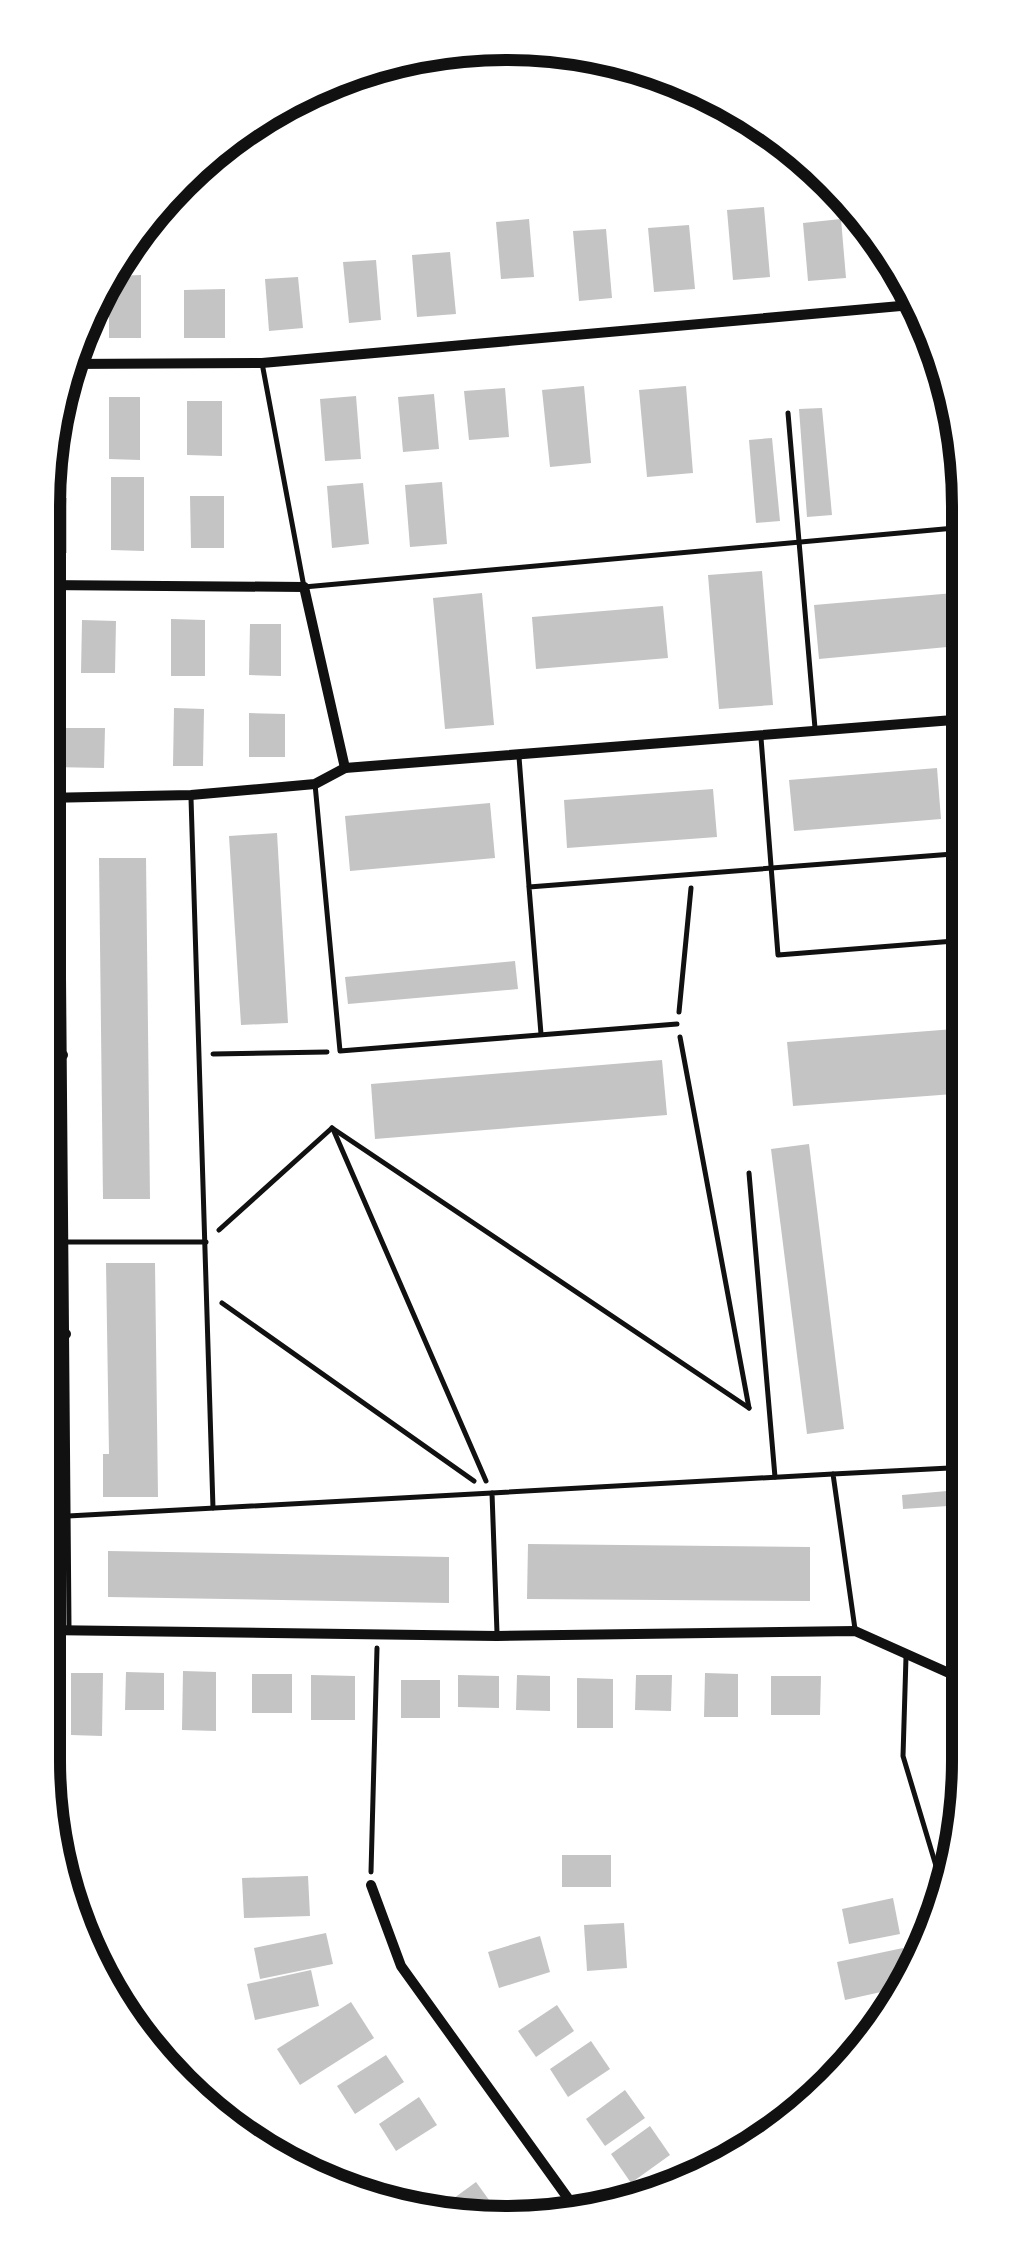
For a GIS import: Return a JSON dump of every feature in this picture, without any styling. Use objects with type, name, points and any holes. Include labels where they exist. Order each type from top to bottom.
[{"type":"street","points":[[84,364],[262,363],[904,306]]},
{"type":"street","points":[[60,585],[304,587],[344,768]]},
{"type":"street","points":[[62,797],[191,795],[315,784],[344,768],[952,720]]},
{"type":"street","points":[[60,1334],[66,1334]]},
{"type":"street","points":[[60,1631],[497,1636],[855,1631],[952,1674]]},
{"type":"street","points":[[371,1885],[401,1966],[570,2201]]},
{"type":"lane","points":[[262,363],[304,587],[952,528]]},
{"type":"lane","points":[[788,413],[815,731]]},
{"type":"lane","points":[[760,736],[778,954],[952,941]]},
{"type":"lane","points":[[519,754],[541,1034]]},
{"type":"lane","points":[[315,784],[340,1052],[678,1024]]},
{"type":"lane","points":[[191,795],[213,1508]]},
{"type":"lane","points":[[62,797],[69,1631]]},
{"type":"lane","points":[[530,887],[952,854]]},
{"type":"lane","points":[[749,1173],[775,1477]]},
{"type":"lane","points":[[65,1242],[206,1242]]},
{"type":"lane","points":[[68,1516],[952,1467]]},
{"type":"lane","points":[[833,1474],[855,1631]]},
{"type":"lane","points":[[492,1493],[497,1636]]},
{"type":"lane","points":[[906,1654],[904,1756],[938,1871]]},
{"type":"path","points":[[332,1128],[749,1408],[678,1024],[693,874]]},
{"type":"path","points":[[200,1054],[340,1052]]},
{"type":"path","points":[[206,1242],[332,1128]]},
{"type":"path","points":[[332,1128],[492,1493]]},
{"type":"path","points":[[207,1292],[492,1493]]},
{"type":"path","points":[[371,1885],[378,1634]]},
{"type":"building","points":[[764,207],[770,277],[733,280],[727,210]]},
{"type":"building","points":[[529,219],[534,277],[501,279],[496,222]]},
{"type":"building","points":[[841,219],[846,278],[808,281],[803,223]]},
{"type":"building","points":[[689,225],[695,289],[654,292],[648,228]]},
{"type":"building","points":[[606,229],[612,298],[579,301],[573,231]]},
{"type":"building","points":[[450,252],[456,314],[417,317],[412,255]]},
{"type":"building","points":[[376,260],[381,320],[349,323],[343,262]]},
{"type":"building","points":[[141,275],[141,338],[109,338],[109,303],[124,276]]},
{"type":"building","points":[[298,277],[303,328],[269,331],[265,279]]},
{"type":"building","points":[[225,289],[225,338],[184,338],[184,290]]},
{"type":"building","points":[[584,386],[591,463],[550,467],[542,390]]},
{"type":"building","points":[[686,386],[693,473],[647,477],[639,390]]},
{"type":"building","points":[[505,388],[509,437],[469,440],[464,391]]},
{"type":"building","points":[[434,394],[439,449],[403,452],[398,397]]},
{"type":"building","points":[[356,396],[361,459],[325,461],[320,399]]},
{"type":"building","points":[[109,397],[140,397],[140,460],[109,459]]},
{"type":"building","points":[[187,401],[222,401],[222,456],[187,455]]},
{"type":"building","points":[[822,408],[832,515],[807,517],[799,409]]},
{"type":"building","points":[[67,431],[67,466],[62,466]]},
{"type":"building","points":[[772,438],[780,521],[756,523],[749,440]]},
{"type":"building","points":[[111,477],[144,477],[144,551],[111,550]]},
{"type":"building","points":[[442,482],[447,544],[410,547],[405,485]]},
{"type":"building","points":[[363,483],[369,544],[332,548],[327,486]]},
{"type":"building","points":[[190,496],[224,496],[224,548],[191,548]]},
{"type":"building","points":[[60,498],[67,498],[67,553],[60,553]]},
{"type":"building","points":[[762,571],[773,705],[719,709],[708,575]]},
{"type":"building","points":[[482,593],[494,725],[445,729],[433,598]]},
{"type":"building","points":[[952,593],[952,647],[819,659],[814,605]]},
{"type":"building","points":[[663,606],[668,658],[536,669],[532,617]]},
{"type":"building","points":[[171,619],[205,620],[205,676],[171,676]]},
{"type":"building","points":[[82,620],[116,621],[115,673],[81,673]]},
{"type":"building","points":[[250,624],[281,624],[281,676],[249,675]]},
{"type":"building","points":[[174,708],[204,709],[203,766],[173,766]]},
{"type":"building","points":[[249,713],[285,714],[285,757],[249,757]]},
{"type":"building","points":[[60,728],[105,728],[104,768],[60,767]]},
{"type":"building","points":[[937,768],[941,819],[794,831],[789,780]]},
{"type":"building","points":[[713,789],[717,837],[567,848],[564,800]]},
{"type":"building","points":[[490,803],[495,858],[350,871],[345,816]]},
{"type":"building","points":[[277,833],[288,1023],[241,1025],[229,836]]},
{"type":"building","points":[[99,858],[146,858],[150,1199],[103,1199]]},
{"type":"building","points":[[515,961],[518,989],[348,1004],[345,977]]},
{"type":"building","points":[[952,1029],[952,1094],[793,1106],[787,1042]]},
{"type":"building","points":[[662,1060],[667,1115],[375,1139],[371,1084]]},
{"type":"building","points":[[809,1144],[844,1429],[807,1434],[771,1149]]},
{"type":"building","points":[[106,1263],[155,1263],[158,1497],[103,1497],[103,1454],[109,1454]]},
{"type":"building","points":[[947,1491],[948,1506],[903,1509],[902,1495]]},
{"type":"building","points":[[528,1544],[810,1547],[810,1601],[527,1599]]},
{"type":"building","points":[[108,1551],[449,1557],[449,1603],[108,1597]]},
{"type":"building","points":[[183,1671],[216,1672],[216,1731],[182,1730]]},
{"type":"building","points":[[126,1672],[164,1673],[164,1710],[125,1710]]},
{"type":"building","points":[[71,1673],[103,1673],[102,1736],[71,1735]]},
{"type":"building","points":[[705,1673],[738,1674],[738,1717],[704,1717]]},
{"type":"building","points":[[252,1674],[292,1674],[292,1713],[252,1713]]},
{"type":"building","points":[[311,1675],[355,1676],[355,1720],[311,1720]]},
{"type":"building","points":[[458,1675],[499,1676],[499,1708],[458,1707]]},
{"type":"building","points":[[517,1675],[550,1676],[550,1711],[516,1710]]},
{"type":"building","points":[[636,1675],[672,1675],[671,1711],[635,1710]]},
{"type":"building","points":[[771,1676],[821,1676],[820,1715],[771,1715]]},
{"type":"building","points":[[577,1678],[613,1679],[613,1728],[577,1728]]},
{"type":"building","points":[[401,1680],[440,1680],[440,1718],[401,1718]]},
{"type":"building","points":[[562,1855],[611,1855],[611,1887],[562,1887]]},
{"type":"building","points":[[308,1876],[310,1916],[244,1918],[242,1878]]},
{"type":"building","points":[[893,1898],[900,1934],[849,1944],[842,1909]]},
{"type":"building","points":[[624,1923],[627,1968],[587,1971],[584,1925]]},
{"type":"building","points":[[326,1933],[333,1964],[260,1979],[254,1948]]},
{"type":"building","points":[[540,1936],[550,1972],[499,1988],[488,1952]]},
{"type":"building","points":[[903,1948],[905,1958],[887,1991],[845,2000],[837,1962]]},
{"type":"building","points":[[311,1970],[319,2006],[255,2020],[247,1984]]},
{"type":"building","points":[[351,2002],[374,2038],[300,2085],[277,2049]]},
{"type":"building","points":[[557,2005],[574,2031],[536,2057],[518,2031]]},
{"type":"building","points":[[591,2041],[610,2069],[568,2097],[550,2069]]},
{"type":"building","points":[[386,2055],[404,2082],[355,2114],[337,2086]]},
{"type":"building","points":[[625,2090],[645,2118],[605,2146],[586,2119]]},
{"type":"building","points":[[419,2097],[437,2125],[396,2151],[379,2124]]},
{"type":"building","points":[[650,2126],[670,2155],[631,2183],[611,2154]]},
{"type":"building","points":[[476,2182],[493,2206],[477,2205],[449,2202]]}]
